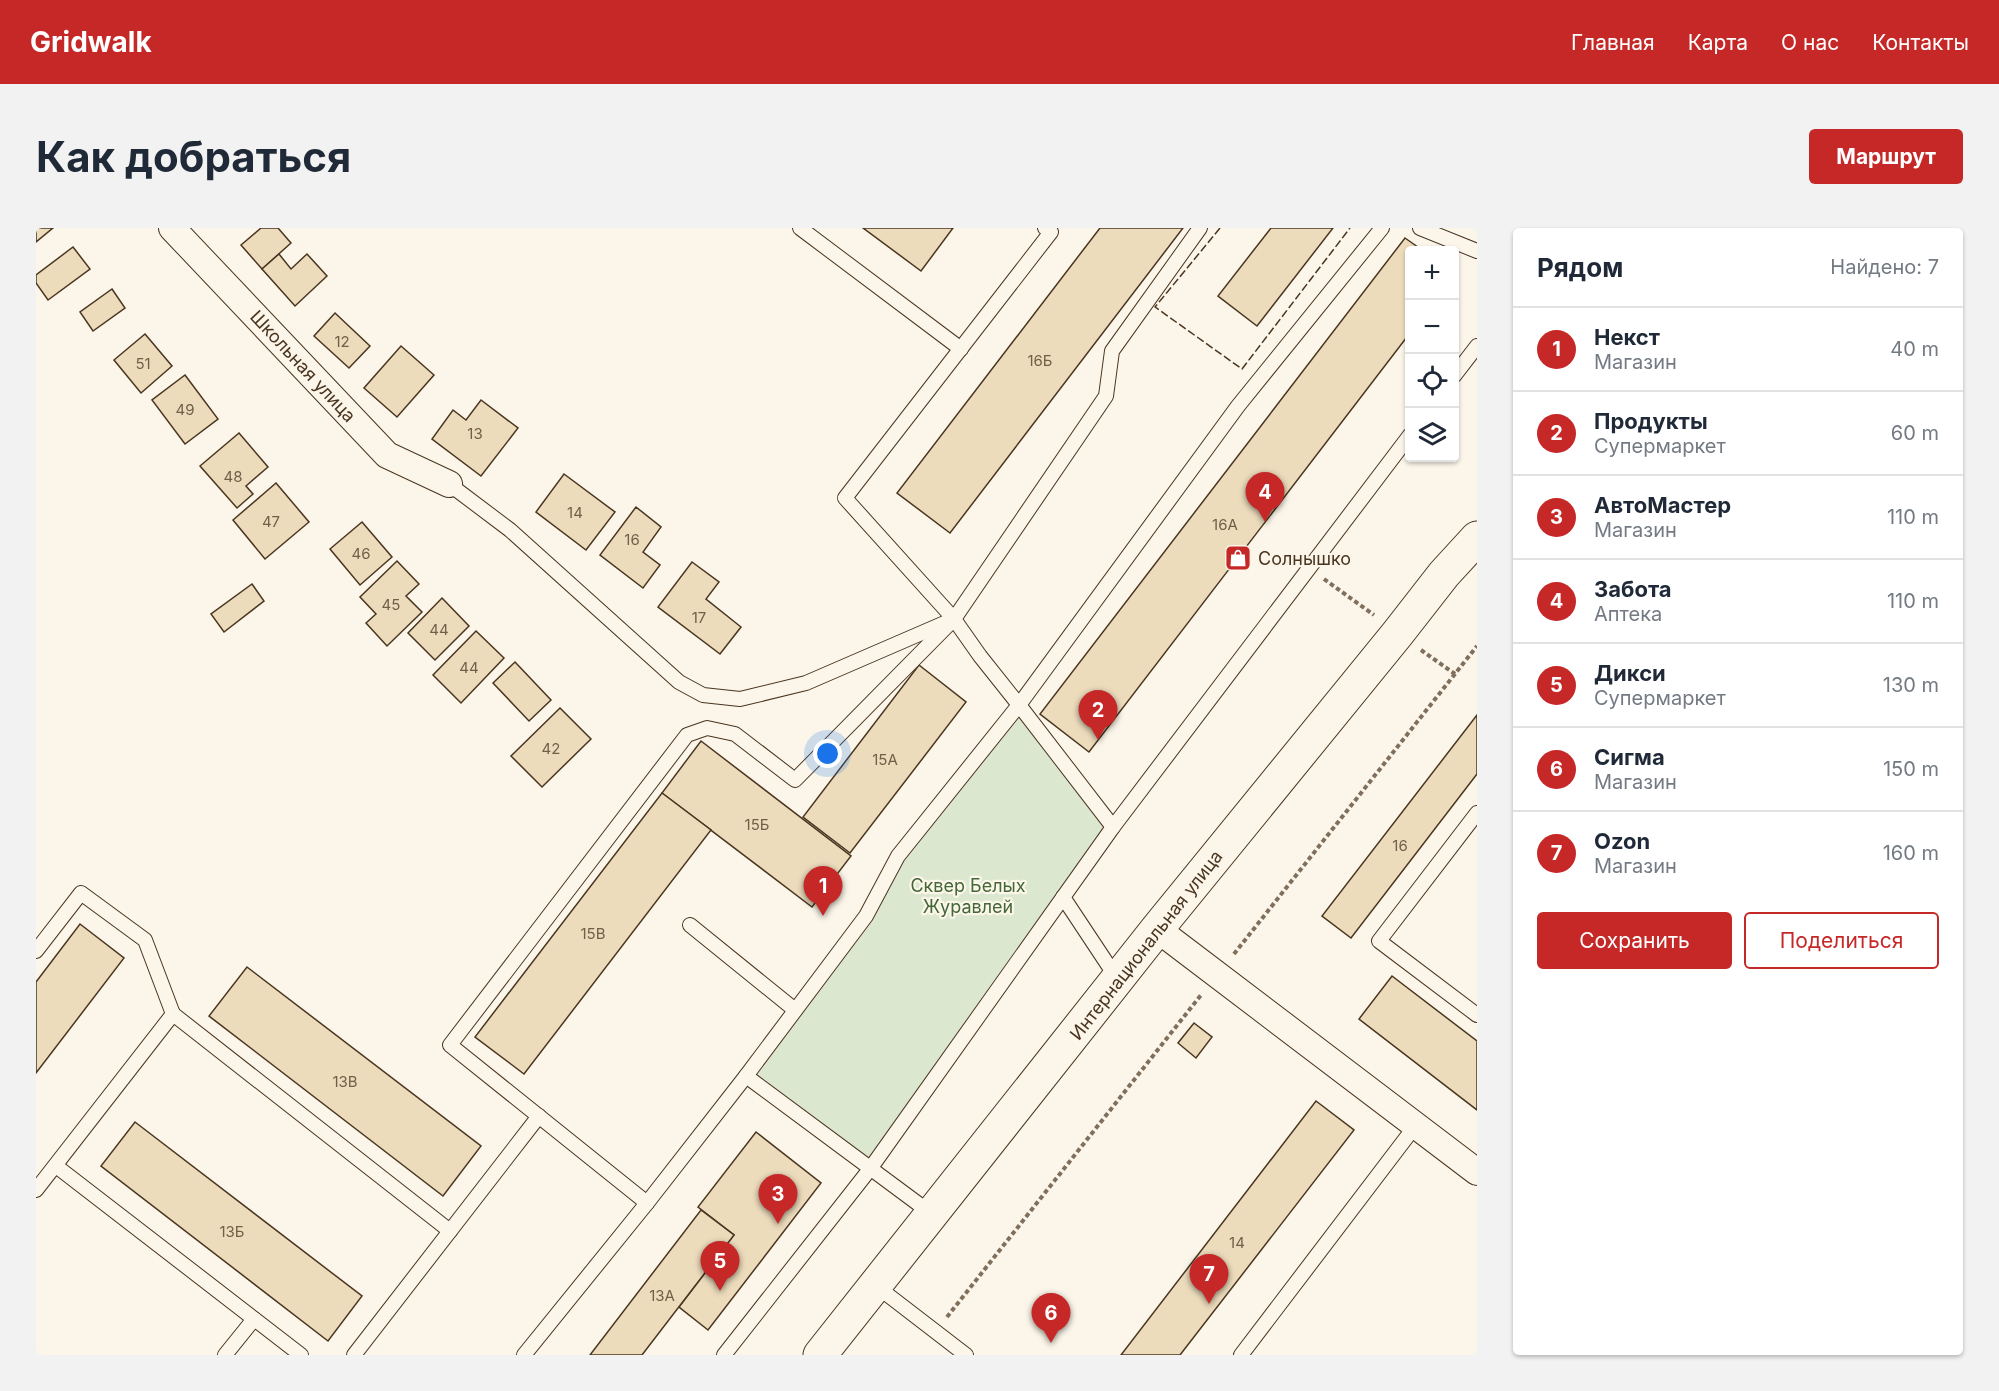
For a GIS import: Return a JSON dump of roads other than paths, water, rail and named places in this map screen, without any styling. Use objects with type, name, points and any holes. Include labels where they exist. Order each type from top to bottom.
[{"type":"main road","name":"Интернациональная улица","points":[[820,1355],[1157,929],[1444,574],[1477,538]]},
{"type":"street","name":"Школьная улица","points":[[172,228],[387,455],[449,484]]},
{"type":"street","points":[[1157,929],[1477,1172]]},
{"type":"lane","points":[[800,228],[961,349]]},
{"type":"lane","points":[[1046,228],[1051,232],[845,498],[954,619],[980,656],[1113,827]]},
{"type":"lane","points":[[647,1203],[450,1045],[687,735],[707,728],[735,734],[795,780],[954,619],[1106,396],[1112,351],[1200,228]]},
{"type":"lane","points":[[524,1355],[746,1076],[866,916],[898,856],[1019,705],[1238,406],[1382,228]]},
{"type":"lane","points":[[1420,228],[1477,251]]},
{"type":"lane","points":[[1459,371],[1477,346]]},
{"type":"lane","points":[[724,1355],[870,1169],[1113,827],[1405,442]]},
{"type":"lane","points":[[449,484],[510,530],[679,682],[703,695],[740,699],[806,683],[954,619]]},
{"type":"lane","points":[[1477,813],[1379,941],[1477,1015]]},
{"type":"lane","points":[[36,951],[81,892],[145,940],[172,1014],[450,1231]]},
{"type":"lane","points":[[1063,897],[1118,980]]},
{"type":"lane","points":[[690,925],[795,1010]]},
{"type":"lane","points":[[36,1190],[172,1014]]},
{"type":"lane","points":[[746,1076],[933,1214]]},
{"type":"lane","points":[[354,1355],[539,1116]]},
{"type":"lane","points":[[1241,1355],[1416,1125]]},
{"type":"lane","points":[[56,1166],[301,1355]]},
{"type":"lane","points":[[875,1284],[966,1355]]},
{"type":"lane","points":[[225,1355],[254,1319]]},
{"type":"place","name":"Забота","points":[[1265,522]]},
{"type":"place","name":"Солнышко","points":[[1238,558]]},
{"type":"place","name":"Продукты","points":[[1098,740]]},
{"type":"place","name":"Некст","points":[[823,916]]},
{"type":"place","name":"АвтоМастер","points":[[778,1224]]},
{"type":"place","name":"Дикси","points":[[720,1291]]},
{"type":"place","name":"Ozon","points":[[1209,1304]]},
{"type":"place","name":"Сигма","points":[[1051,1343]]},
{"type":"park label","name":"Сквер Белых Журавлей","points":[[968,895]]}]
